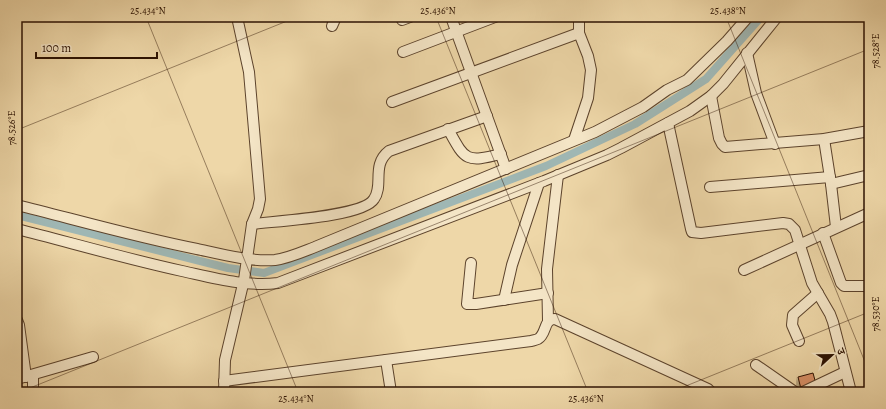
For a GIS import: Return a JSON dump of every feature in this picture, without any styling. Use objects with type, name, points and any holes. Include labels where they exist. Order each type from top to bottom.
[{"type":"street","points":[[224,392],[224,369],[228,347],[244,282],[252,224],[260,199],[250,72],[237,17]]},
{"type":"street","points":[[451,17],[506,169]]},
{"type":"street","points":[[403,52],[495,17]]},
{"type":"street","points":[[574,140],[588,98],[591,70],[588,56],[579,33],[580,17]]},
{"type":"street","points":[[17,205],[167,243],[247,261],[274,260],[294,255],[595,132],[643,107],[667,90],[687,80],[727,41],[748,17]]},
{"type":"street","points":[[17,229],[161,266],[231,282],[244,282],[259,285],[271,284],[293,278],[539,183],[607,155],[668,123],[690,111],[711,96],[723,84],[777,17]]},
{"type":"street","points":[[392,102],[579,33]]},
{"type":"street","points":[[747,53],[760,105],[775,144]]},
{"type":"street","points":[[711,96],[719,138],[725,147],[824,139],[869,131]]},
{"type":"street","points":[[252,224],[329,215],[364,207],[374,200],[377,193],[380,162],[384,155],[389,151],[487,116]]},
{"type":"street","points":[[668,123],[692,232],[701,233],[763,225],[789,224],[795,230],[812,283],[833,322],[851,392]]},
{"type":"street","points":[[448,129],[463,154],[469,159],[482,159],[501,154]]},
{"type":"street","points":[[824,139],[831,180],[836,227]]},
{"type":"street","points":[[224,381],[539,339],[548,321],[547,269],[558,175]]},
{"type":"street","points":[[710,187],[831,180],[869,175]]},
{"type":"street","points":[[504,300],[512,265],[539,183]]},
{"type":"street","points":[[744,270],[869,212]]},
{"type":"street","points":[[823,233],[841,283],[844,286],[869,286]]},
{"type":"street","points":[[471,263],[467,304],[476,304],[548,293]]},
{"type":"street","points":[[799,341],[792,325],[793,314],[818,293]]},
{"type":"street","points":[[548,321],[555,319],[673,372],[708,389],[711,392]]},
{"type":"street","points":[[17,320],[20,357],[25,377],[33,392]]},
{"type":"street","points":[[25,377],[93,357]]},
{"type":"street","points":[[386,360],[391,392]]},
{"type":"street","points":[[756,365],[795,392]]},
{"type":"street","points":[[803,392],[846,372]]},
{"type":"building","points":[[813,373],[816,384],[801,389],[798,377]]},
{"type":"waterway","points":[[17,215],[228,268],[264,273],[546,166],[635,124],[706,79],[761,17]]}]
